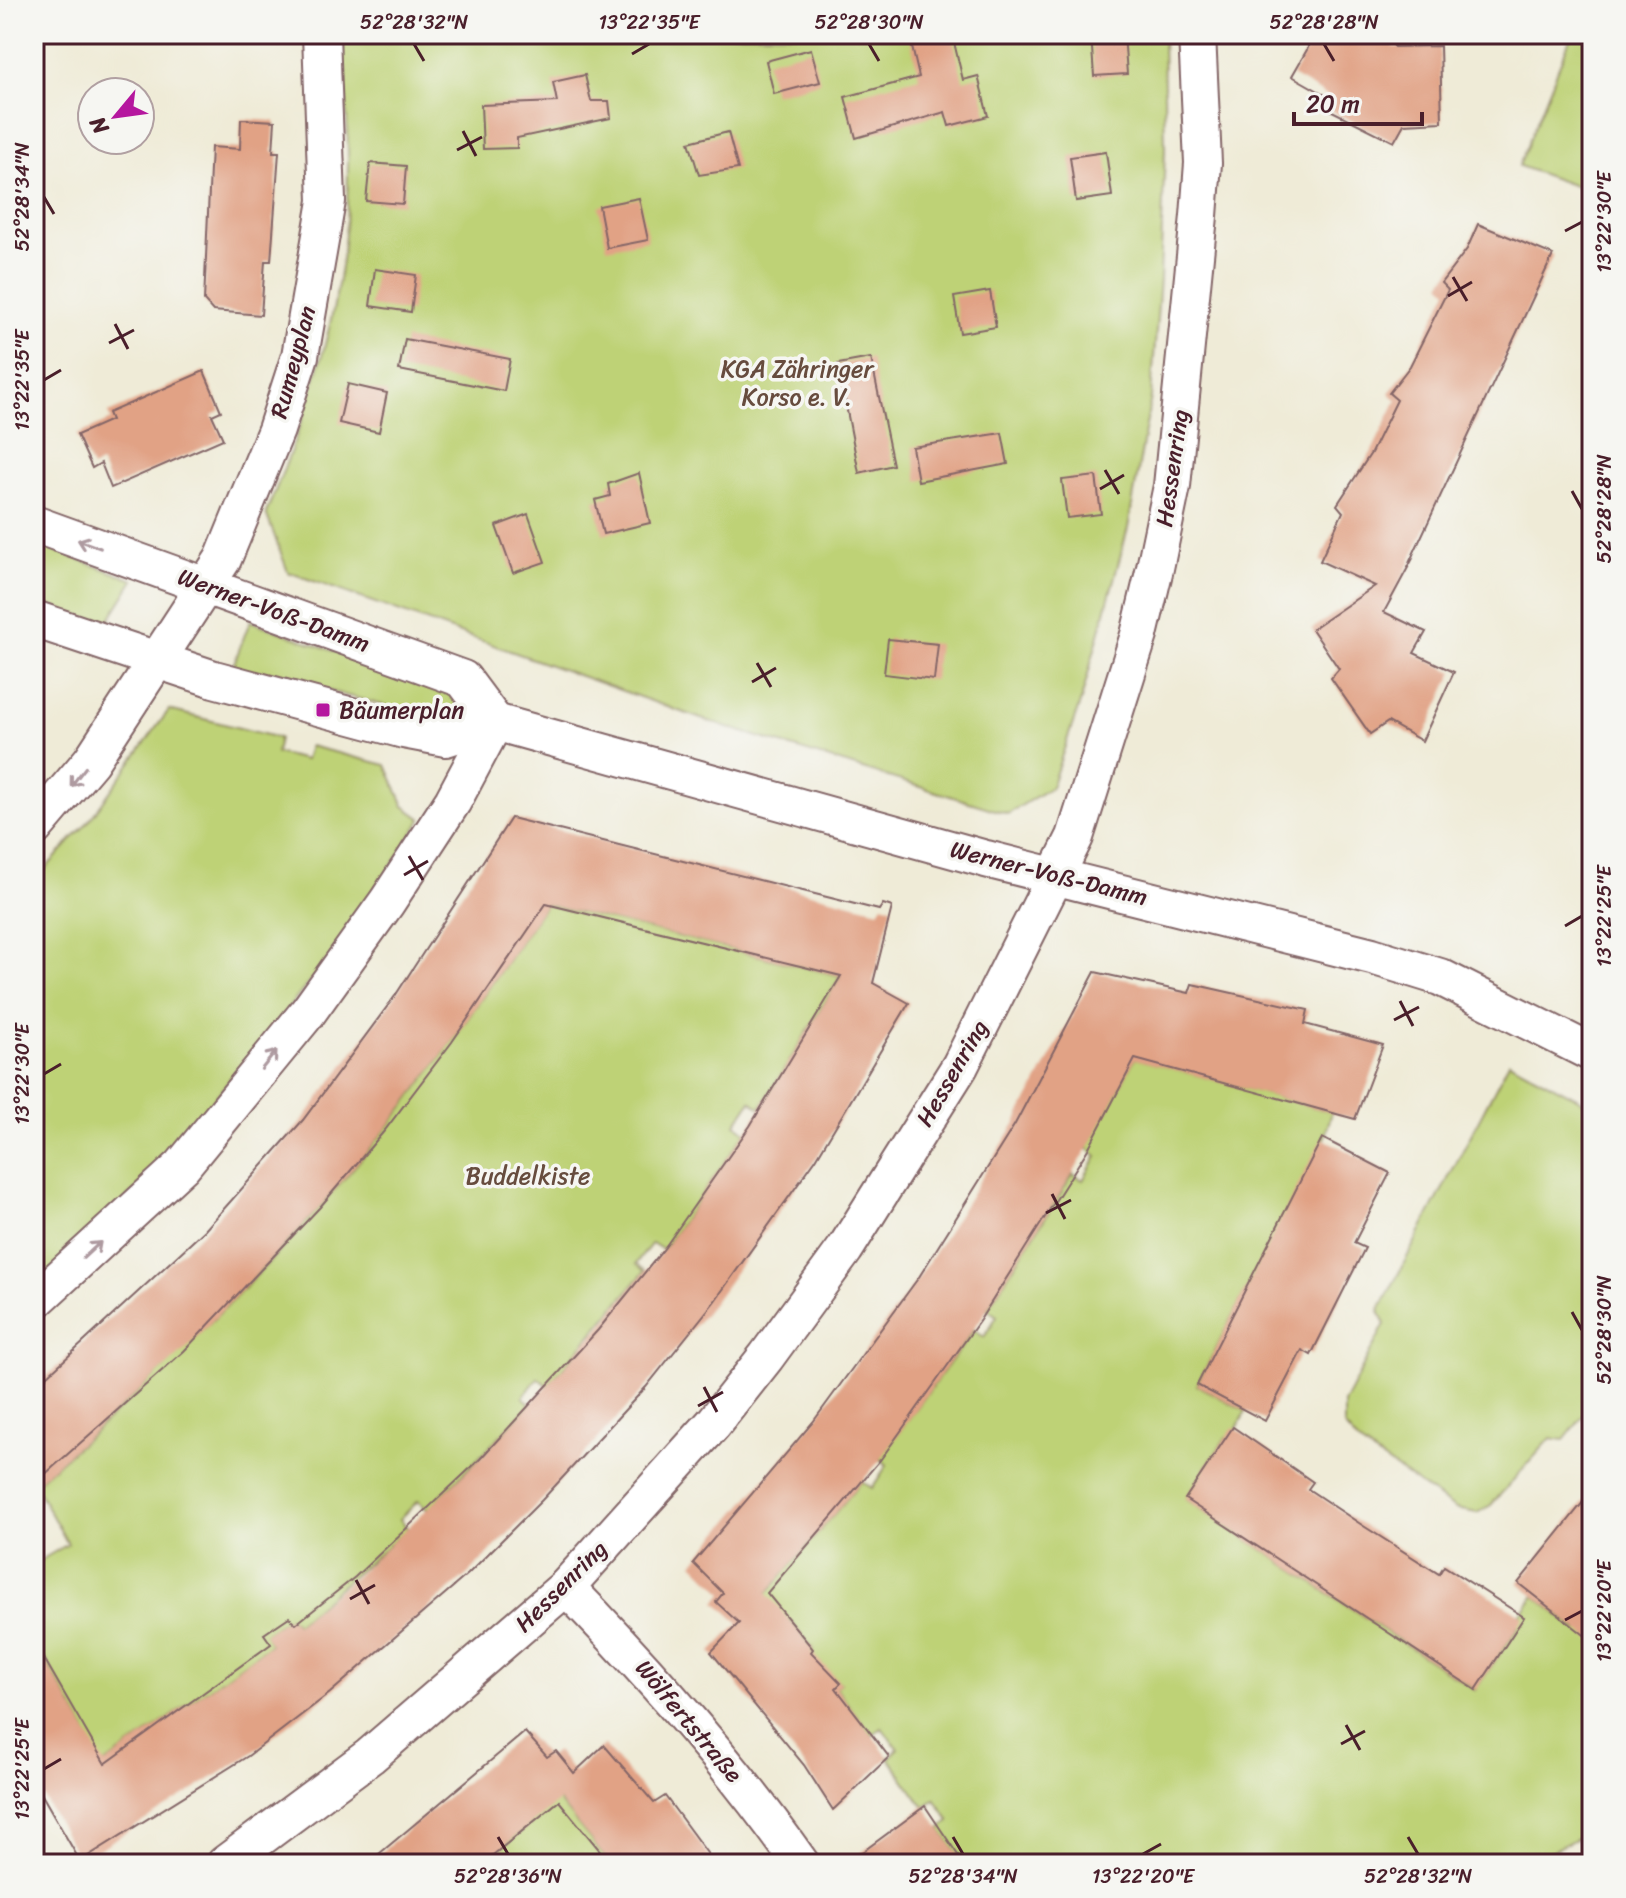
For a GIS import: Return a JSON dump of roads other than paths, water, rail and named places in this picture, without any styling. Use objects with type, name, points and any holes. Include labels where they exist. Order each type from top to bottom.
[{"type":"street","name":"Rumeyplan","points":[[156,662],[207,586],[231,542],[300,356],[327,201],[321,34]]},
{"type":"street","name":"Hessenring","points":[[225,1864],[370,1756],[566,1587],[713,1424],[845,1249],[960,1066],[1056,876],[1085,808],[1139,635],[1172,486],[1203,163],[1197,34]]},
{"type":"street","name":"Werner-Voß-Damm","points":[[34,524],[463,679],[495,722],[1056,876],[1291,934],[1440,977],[1592,1053]]},
{"type":"street","points":[[34,619],[156,662],[323,710],[446,738],[495,722]]},
{"type":"street","points":[[34,828],[91,761],[156,662]]},
{"type":"street","points":[[34,1302],[182,1166],[308,1012],[445,814],[495,722]]},
{"type":"street","name":"Wölfertstraße","points":[[566,1587],[656,1679],[758,1803],[801,1864]]},
{"type":"place","name":"Bäumerplan","points":[[323,710]]},
{"type":"park label","name":"KGA Zähringer Korso e. V.","points":[[797,383]]},
{"type":"park label","name":"Buddelkiste","points":[[528,1176]]}]
